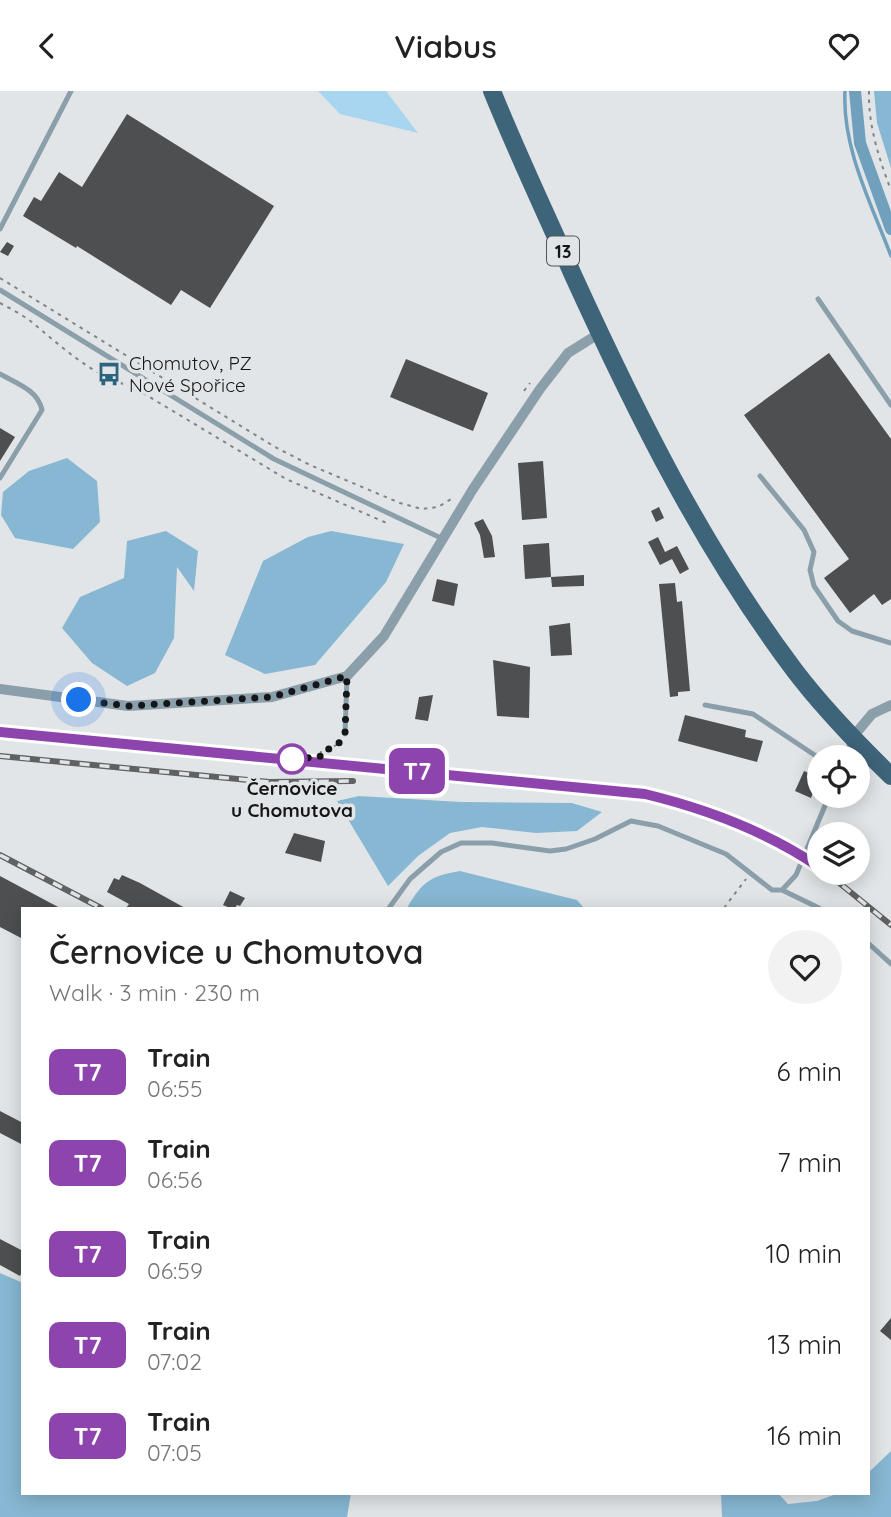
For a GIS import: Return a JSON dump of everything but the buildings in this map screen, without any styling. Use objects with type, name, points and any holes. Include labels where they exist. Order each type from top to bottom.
[{"type":"main road","name":"13","points":[[492,91],[600,333],[657,450],[728,573],[797,673],[852,738],[891,776]]},
{"type":"street","points":[[0,689],[128,706],[272,697],[347,676],[384,636],[540,389],[568,353],[600,333]]},
{"type":"street","points":[[852,738],[872,714],[891,705]]},
{"type":"lane","points":[[0,229],[71,91]]},
{"type":"lane","points":[[0,290],[274,459],[443,539]]},
{"type":"lane","points":[[818,299],[891,405]]},
{"type":"lane","points":[[0,374],[33,393],[41,402],[43,410],[0,478]]},
{"type":"lane","points":[[760,476],[804,530],[814,552],[810,570],[814,586],[838,621],[852,631],[891,643]]},
{"type":"lane","points":[[883,641],[891,634]]},
{"type":"lane","points":[[345,734],[347,676]]},
{"type":"lane","points":[[705,705],[753,715],[807,750]]},
{"type":"lane","points":[[849,745],[852,738]]},
{"type":"lane","points":[[782,890],[796,875],[825,808]]},
{"type":"lane","points":[[390,907],[410,879],[441,852],[461,843],[492,843],[550,851],[566,849],[595,839],[631,821],[658,826],[726,854],[772,890],[782,890],[817,907]]},
{"type":"lane","points":[[870,945],[891,964]]},
{"type":"path","points":[[869,91],[879,159],[891,190]]},
{"type":"path","points":[[0,278],[275,447],[310,465],[400,503],[422,509],[438,507],[452,500],[461,491]]},
{"type":"path","points":[[523,393],[530,382],[540,389]]},
{"type":"path","points":[[314,756],[320,757],[321,752],[337,746],[345,734]]},
{"type":"path","points":[[725,907],[751,872]]},
{"type":"shaded area","points":[[318,91],[386,91],[418,133],[340,114]]},
{"type":"shaded area","points":[[874,91],[891,91],[891,168],[877,123]]},
{"type":"shaded area","points":[[67,458],[97,481],[100,522],[73,549],[15,538],[1,515],[3,492],[29,471]]},
{"type":"shaded area","points":[[166,531],[198,551],[194,591],[177,567],[174,638],[155,673],[127,686],[92,663],[62,628],[80,597],[124,578],[127,541]]},
{"type":"shaded area","points":[[331,531],[404,544],[386,582],[315,665],[265,674],[225,655],[263,561],[308,537]]},
{"type":"shaded area","points":[[359,796],[461,802],[572,803],[602,812],[577,831],[536,833],[482,827],[450,833],[418,856],[388,886],[337,801]]},
{"type":"shaded area","points":[[460,871],[577,900],[583,907],[408,907],[422,886],[441,875]]},
{"type":"shaded area","points":[[0,1273],[21,1282],[21,1495],[351,1495],[347,1517],[0,1517]]},
{"type":"shaded area","points":[[891,1451],[891,1517],[722,1517],[721,1495],[780,1495],[788,1504],[817,1501],[834,1495],[870,1495],[870,1471]]},
{"type":"waterway","points":[[845,91],[845,112],[853,154],[891,256]]},
{"type":"waterway","points":[[855,91],[860,143],[891,229]]},
{"type":"railway","points":[[0,732],[645,794],[736,822],[779,842],[807,859]]},
{"type":"railway","points":[[0,756],[269,782],[353,781]]},
{"type":"railway","points":[[0,855],[99,907]]},
{"type":"railway","points":[[842,885],[869,907]]},
{"type":"railway","points":[[870,908],[891,925]]},
{"type":"train","name":"T7","points":[[0,732],[645,794],[707,811],[744,826],[807,859]]},
{"type":"place","name":"Chomutov, PZ Nové Spořice","points":[[109,374]]},
{"type":"place","name":"Černovice u Chomutova","points":[[292,759]]},
{"type":"route","points":[[79,700],[128,706],[272,697],[347,676],[345,734],[341,743],[321,752],[320,757],[292,759]]}]
